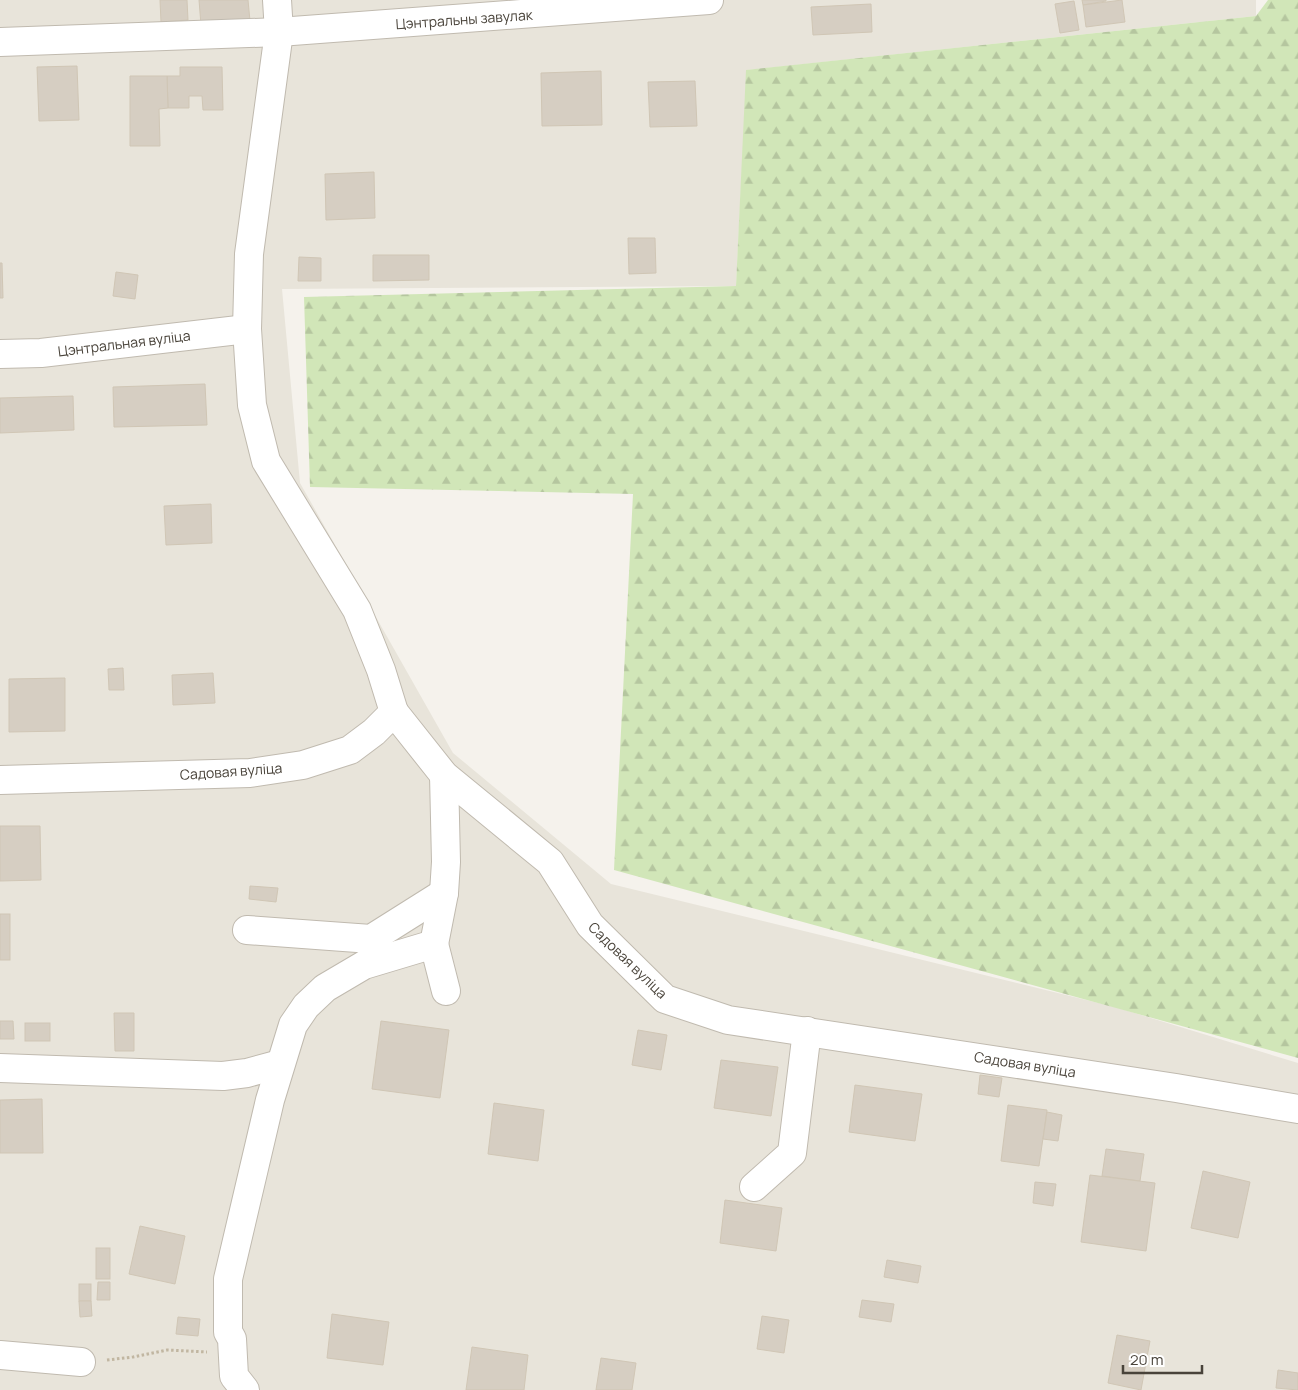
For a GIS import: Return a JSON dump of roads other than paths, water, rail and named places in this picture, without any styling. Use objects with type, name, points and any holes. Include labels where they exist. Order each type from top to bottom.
[{"type":"street","points":[[277,0],[279,32],[248,254],[247,329],[252,405],[266,461],[358,610],[381,670],[394,712]]},
{"type":"street","name":"Цэнтральны завулак","points":[[0,42],[279,32],[710,0]]},
{"type":"street","name":"Цэнтральная вуліца","points":[[0,354],[41,353],[247,329]]},
{"type":"street","name":"Садовая вуліца","points":[[0,780],[250,773],[303,765],[350,750],[374,732],[394,712],[444,775],[550,862],[590,925],[665,999],[728,1020],[1176,1088],[1298,1109]]},
{"type":"street","points":[[444,775],[446,862],[444,893],[434,944],[446,991]]},
{"type":"street","points":[[247,930],[371,939],[444,893]]},
{"type":"street","points":[[245,1390],[234,1376],[232,1339],[228,1332],[228,1279],[280,1064],[293,1025],[306,1006],[325,988],[364,966],[434,944]]},
{"type":"street","points":[[754,1187],[792,1153],[807,1031]]},
{"type":"street","points":[[0,1068],[222,1076],[246,1073],[280,1064]]},
{"type":"street","points":[[0,1355],[81,1362]]}]
